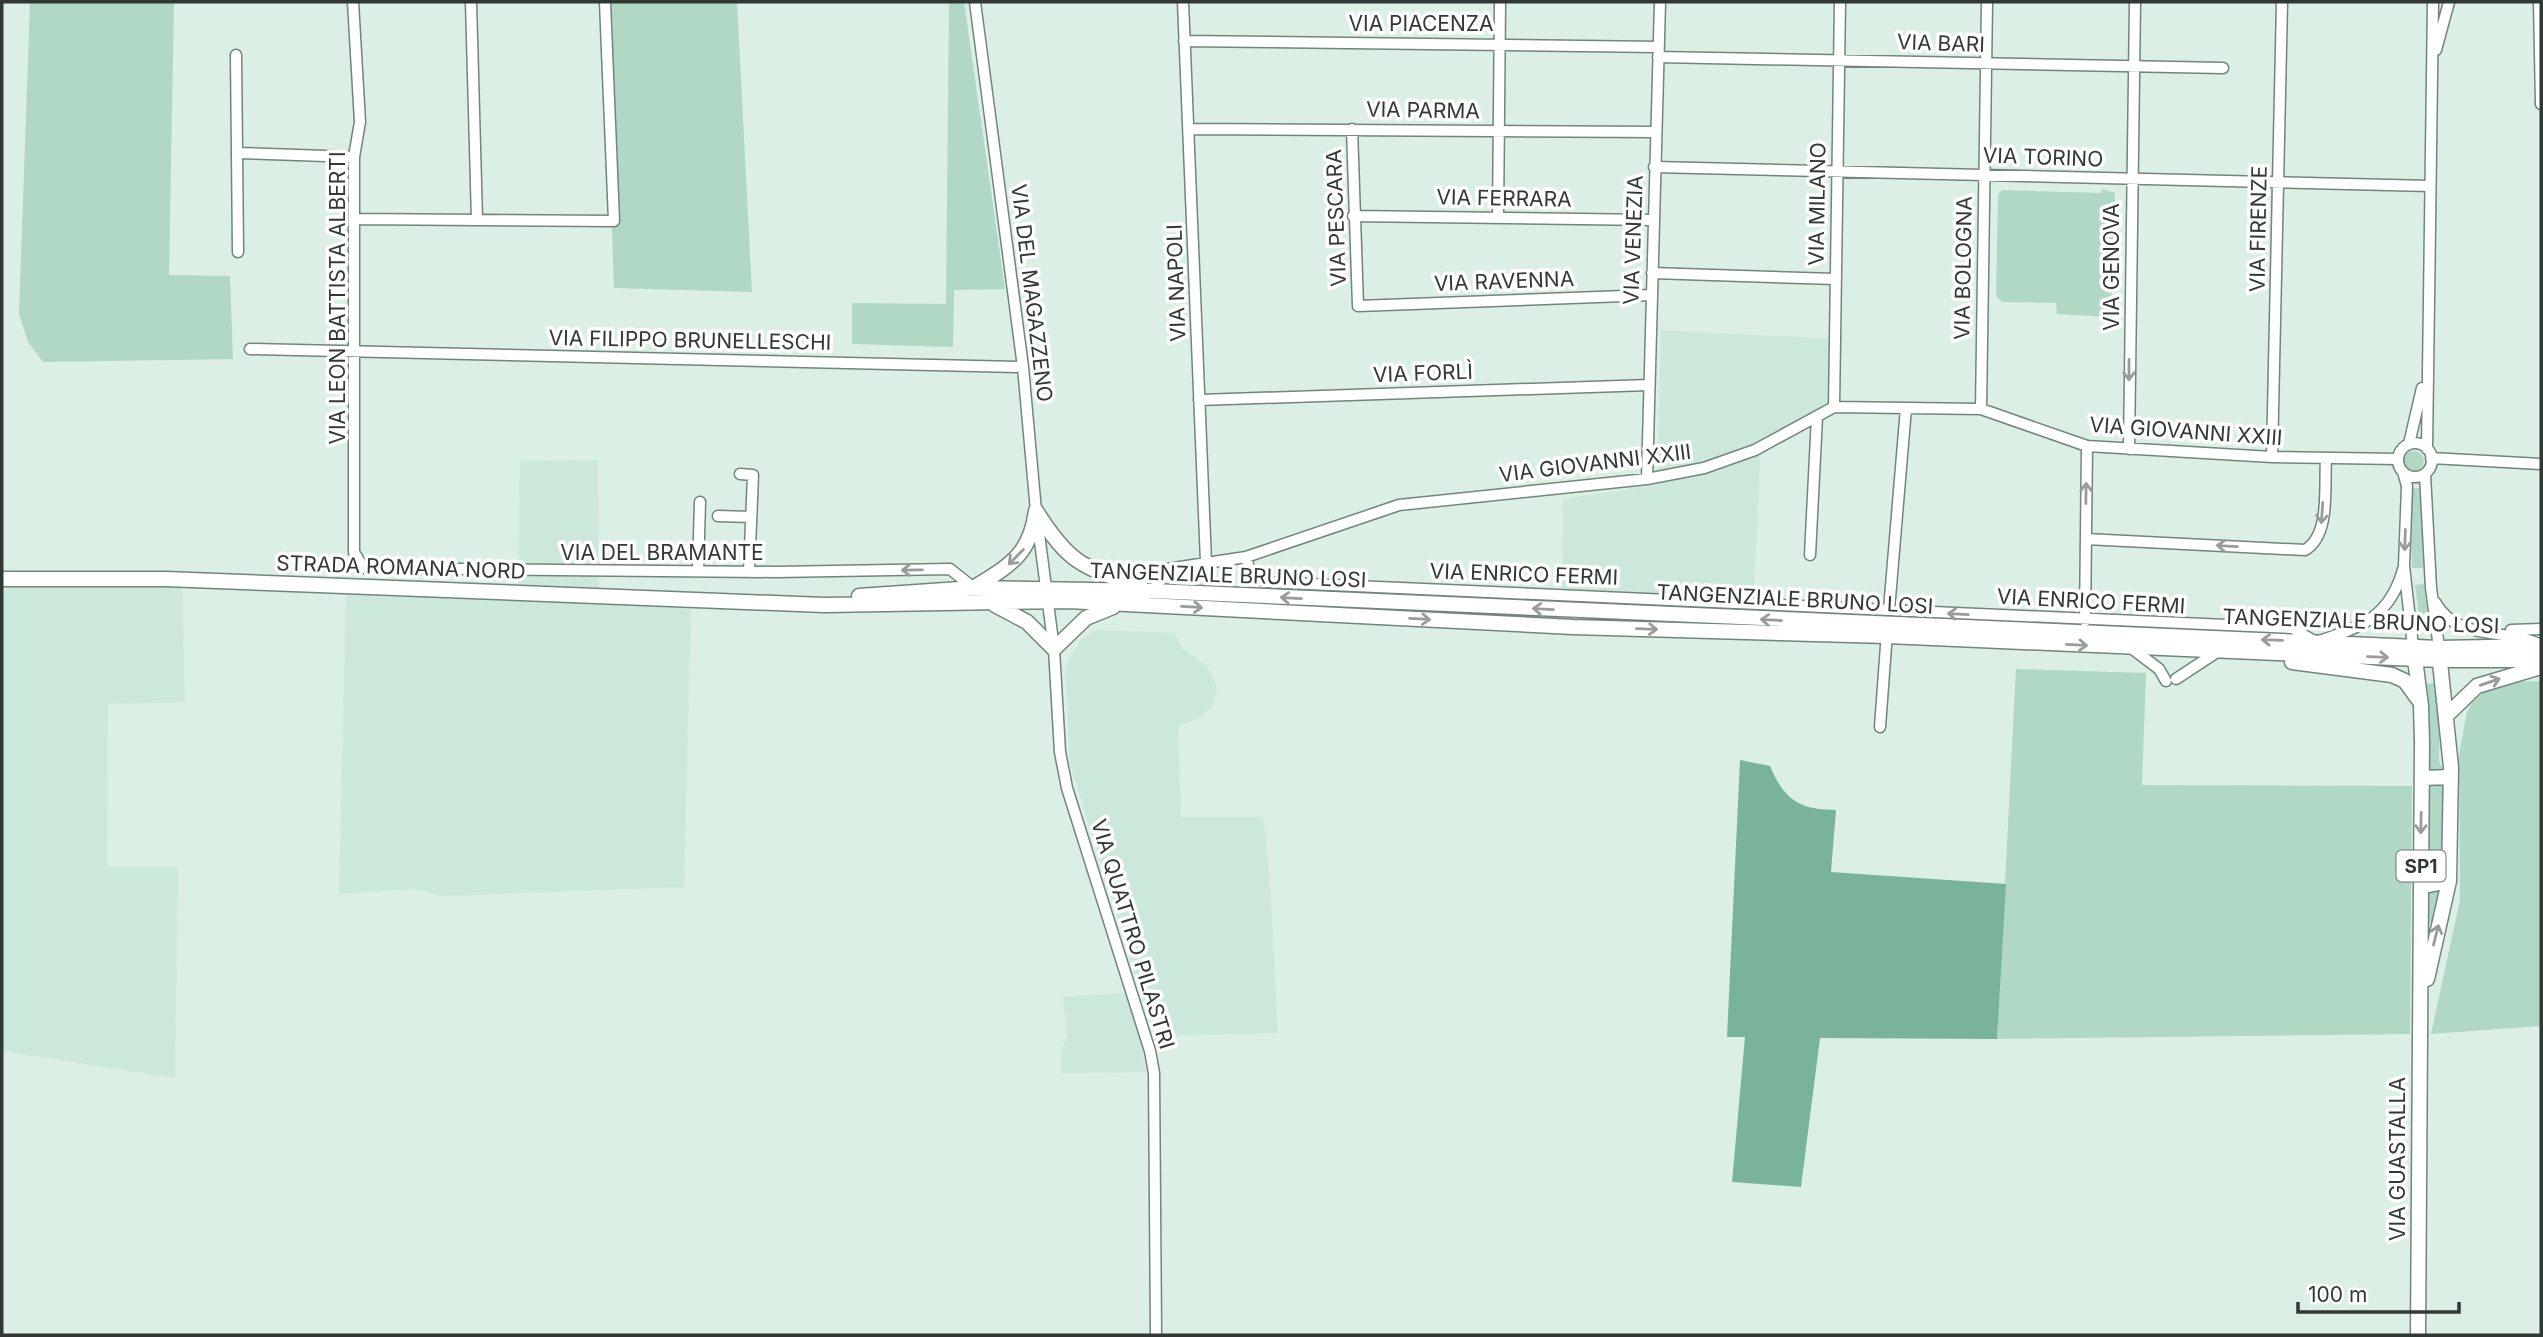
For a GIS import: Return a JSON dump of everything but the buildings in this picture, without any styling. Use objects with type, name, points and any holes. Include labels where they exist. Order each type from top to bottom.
[{"type":"main road","points":[[974,588],[1013,562],[1024,550],[1033,533],[1036,511]]},
{"type":"main road","points":[[1036,511],[1065,553],[1085,566],[1153,591]]},
{"type":"main road","name":"STRADA ROMANA NORD","points":[[2,579],[165,579],[824,605],[988,602],[1047,596]]},
{"type":"main road","name":"STRADA ROMANA NORD","points":[[799,602],[974,588],[1047,596]]},
{"type":"main road","name":"TANGENZIALE BRUNO LOSI","points":[[1047,596],[1153,591],[2316,642],[2414,653]]},
{"type":"main road","name":"TANGENZIALE BRUNO LOSI","points":[[1047,596],[1124,604],[1573,627],[1888,624],[2130,647],[2217,652],[2414,653],[2541,660]]},
{"type":"main road","points":[[988,602],[1027,622],[1054,649],[1086,618],[1100,610],[1124,604]]},
{"type":"main road","name":"TANGENZIALE BRUNO LOSI","points":[[2440,654],[2541,645]]},
{"type":"main road","points":[[2262,653],[2300,664],[2392,675],[2412,688],[2421,706]]},
{"type":"main road","name":"VIA GUASTALLA","points":[[2414,653],[2421,706],[2422,778],[2418,1335]]},
{"type":"main road","name":"VIA GUASTALLA","points":[[2420,1026],[2431,955],[2449,881],[2451,778],[2448,714],[2440,654]]},
{"type":"main road","points":[[2448,714],[2477,687],[2541,667]]},
{"type":"main road","points":[[2422,778],[2451,778]]},
{"type":"main road","points":[[2421,883],[2430,885],[2449,881]]},
{"type":"street","name":"VIA LEON BATTISTA ALBERTI","points":[[353,2],[360,122],[354,157],[357,351],[354,552]]},
{"type":"street","points":[[471,2],[477,220]]},
{"type":"street","points":[[356,219],[614,221],[605,2]]},
{"type":"street","name":"VIA DEL MAGAZZENO","points":[[975,2],[1023,366],[1036,511],[1047,596]]},
{"type":"street","name":"VIA NAPOLI","points":[[1183,2],[1206,562]]},
{"type":"street","points":[[1498,217],[1500,2]]},
{"type":"street","name":"VIA VENEZIA","points":[[1647,479],[1660,2]]},
{"type":"street","name":"VIA MILANO","points":[[1834,407],[1840,2]]},
{"type":"street","name":"VIA BOLOGNA","points":[[1981,409],[1987,2]]},
{"type":"street","name":"VIA GENOVA","points":[[2129,449],[2130,179],[2135,2]]},
{"type":"street","name":"VIA FIRENZE","points":[[2272,457],[2282,2]]},
{"type":"street","points":[[2432,2],[2426,364],[2429,454],[2425,474],[2416,477],[2403,472],[2398,459],[2401,450],[2409,444],[2419,444],[2429,454],[2541,464]]},
{"type":"street","points":[[2431,74],[2449,2]]},
{"type":"street","points":[[2539,2],[2541,104]]},
{"type":"street","name":"VIA PIACENZA","points":[[1184,41],[1501,43],[1658,52]]},
{"type":"street","name":"VIA BARI","points":[[1658,52],[2135,69],[2223,68]]},
{"type":"street","points":[[236,55],[238,252]]},
{"type":"street","name":"VIA PARMA","points":[[1190,129],[1656,132]]},
{"type":"street","name":"VIA PESCARA","points":[[1352,129],[1358,306]]},
{"type":"street","points":[[238,153],[354,157]]},
{"type":"street","name":"VIA TORINO","points":[[1654,167],[2430,186]]},
{"type":"street","name":"VIA FERRARA","points":[[1353,216],[1653,219]]},
{"type":"street","points":[[1652,273],[1835,279]]},
{"type":"street","name":"VIA RAVENNA","points":[[1358,306],[1651,295]]},
{"type":"street","name":"VIA FILIPPO BRUNELLESCHI","points":[[250,348],[1023,366]]},
{"type":"street","points":[[2409,444],[2426,364]]},
{"type":"street","name":"VIA FORLÌ","points":[[1199,400],[1649,385]]},
{"type":"street","name":"VIA GIOVANNI XXIII","points":[[1153,591],[1167,569],[1246,557],[1399,505],[1647,479],[1704,468],[1755,450],[1834,407],[1981,409],[2087,446],[2272,457],[2398,459]]},
{"type":"street","points":[[1880,727],[1906,408]]},
{"type":"street","points":[[1810,555],[1817,417]]},
{"type":"street","points":[[2085,621],[2087,446]]},
{"type":"street","points":[[2086,539],[2305,550],[2316,544],[2321,531],[2326,458]]},
{"type":"street","name":"VIA GUASTALLA","points":[[2403,472],[2407,486],[2404,566],[2414,653]]},
{"type":"street","points":[[740,474],[753,475],[749,572]]},
{"type":"street","name":"VIA GUASTALLA","points":[[2425,474],[2431,588],[2440,654]]},
{"type":"street","points":[[698,571],[700,502]]},
{"type":"street","points":[[718,516],[751,517]]},
{"type":"street","name":"VIA DEL BRAMANTE","points":[[354,552],[363,568],[749,572],[950,569],[974,588]]},
{"type":"street","name":"VIA ENRICO FERMI","points":[[1246,557],[1251,575],[1267,582],[1888,624],[2085,621],[2292,628],[2316,642]]},
{"type":"street","points":[[2316,642],[2346,632],[2375,617],[2396,591],[2404,566]]},
{"type":"street","points":[[2431,588],[2440,611],[2450,621],[2470,630],[2521,636],[2541,645]]},
{"type":"street","name":"VIA QUATTRO PILASTRI","points":[[1047,596],[1054,649],[1060,752],[1067,788],[1144,1022],[1154,1073],[1156,1335]]},
{"type":"street","points":[[2470,630],[2541,629]]},
{"type":"street","points":[[2130,647],[2171,680],[2217,652]]},
{"type":"shaded area","points":[[30,2],[174,2],[169,275],[230,276],[233,359],[43,362],[28,342],[19,314]]},
{"type":"shaded area","points":[[604,2],[737,2],[752,292],[614,288]]},
{"type":"shaded area","points":[[949,2],[964,2],[1005,289],[954,290],[953,347],[852,344],[852,303],[946,304]]},
{"type":"shaded area","points":[[2102,189],[2115,193],[2111,317],[2057,314],[2056,303],[2002,302],[1996,296],[1998,195],[2002,190],[2101,193]]},
{"type":"shaded area","points":[[1661,330],[1835,339],[1832,407],[1761,446],[1753,606],[1562,596],[1563,499],[1657,485]]},
{"type":"shaded area","points":[[2414,451],[2421,454],[2424,461],[2421,468],[2414,471],[2407,468],[2404,461],[2407,454]]},
{"type":"shaded area","points":[[598,460],[599,598],[691,601],[684,887],[442,896],[416,889],[339,894],[346,595],[518,597],[520,461]]},
{"type":"shaded area","points":[[2410,488],[2421,488],[2423,568],[2412,568]]},
{"type":"shaded area","points":[[2,584],[182,585],[185,702],[108,704],[107,867],[178,867],[175,1078],[2,1051]]},
{"type":"shaded area","points":[[2424,584],[2429,628],[2421,629],[2415,585]]},
{"type":"shaded area","points":[[1097,630],[1174,633],[1182,648],[1207,666],[1215,681],[1217,692],[1212,707],[1200,717],[1178,726],[1181,817],[1263,817],[1269,867],[1278,1033],[1155,1036],[1070,764],[1065,667],[1081,639]]},
{"type":"shaded area","points":[[2016,669],[2146,673],[2142,785],[2412,786],[2410,1034],[1997,1039]]},
{"type":"shaded area","points":[[2541,681],[2541,1026],[2431,1034],[2460,900],[2459,754],[2467,712],[2486,690],[2506,682]]},
{"type":"shaded area","points":[[2435,683],[2440,713],[2439,761],[2443,770],[2428,771],[2425,684]]},
{"type":"shaded area","points":[[2427,783],[2447,783],[2445,876],[2427,880]]},
{"type":"shaded area","points":[[2426,889],[2441,889],[2433,922],[2429,923],[2425,919]]},
{"type":"shaded area","points":[[1126,993],[1139,1033],[1146,1072],[1061,1073],[1061,1050],[1067,1036],[1063,997]]},
{"type":"green space","points":[[1740,760],[1770,766],[1781,787],[1795,801],[1812,808],[1836,810],[1831,872],[2006,884],[1997,1039],[1820,1038],[1801,1187],[1732,1182],[1745,1037],[1727,1037]]}]
